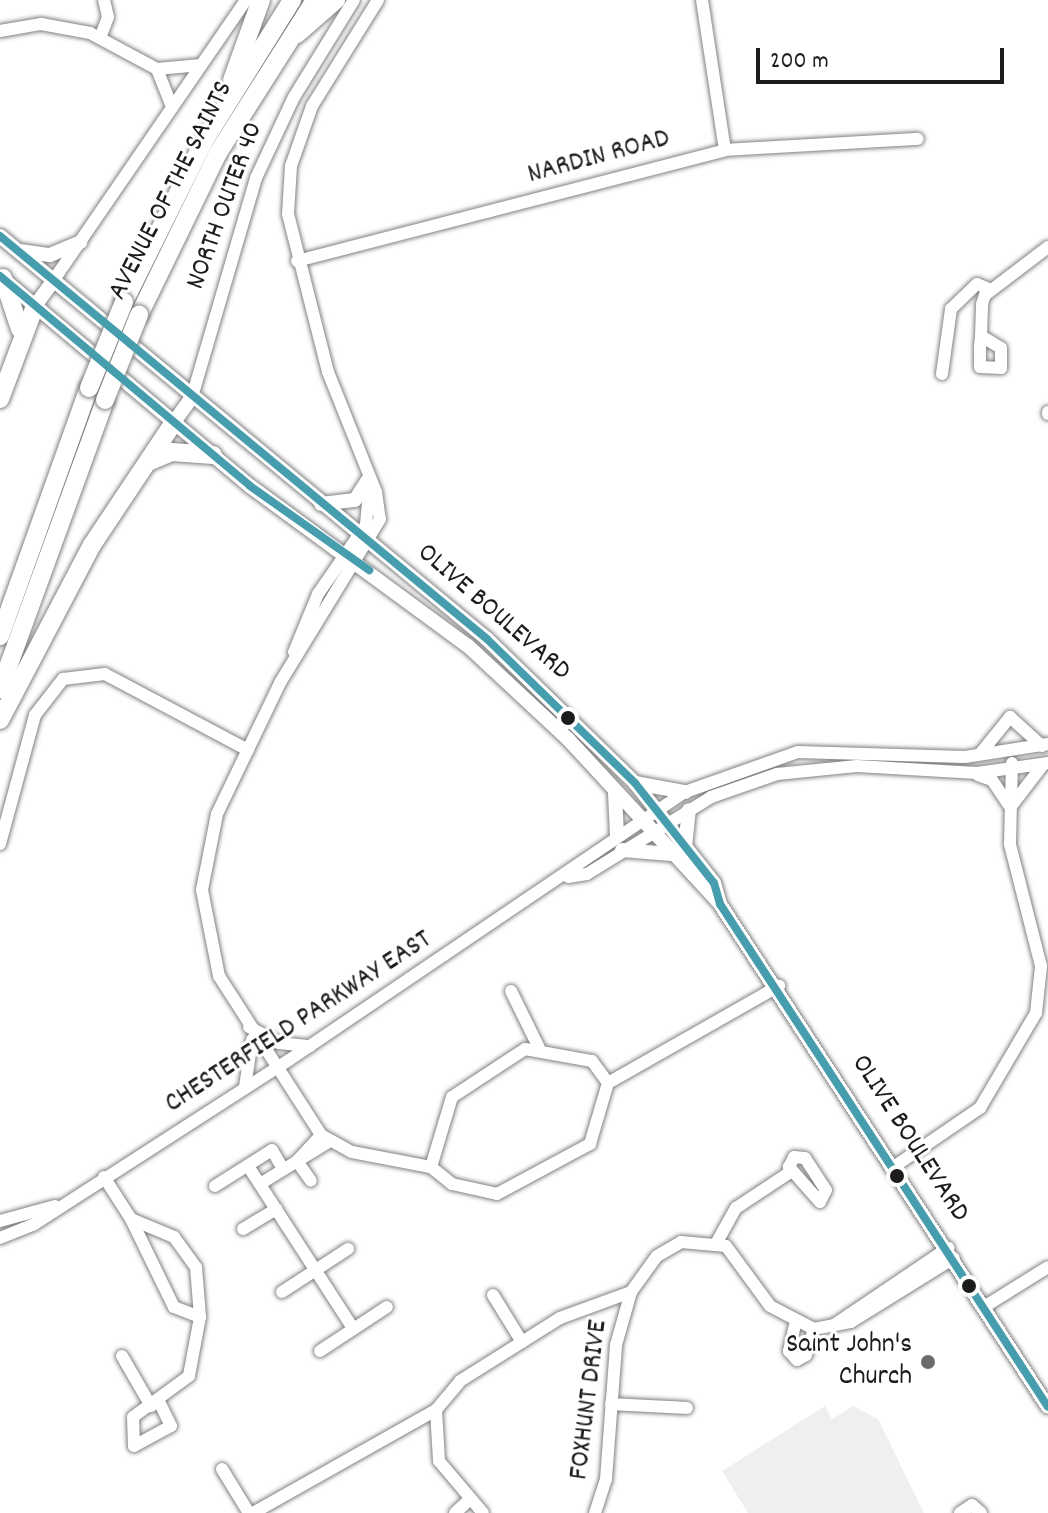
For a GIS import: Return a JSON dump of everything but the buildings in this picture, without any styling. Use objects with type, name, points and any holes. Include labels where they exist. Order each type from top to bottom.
[{"type":"highway","points":[[223,108],[261,0]]},
{"type":"highway","name":"AVENUE OF THE SAINTS","points":[[0,689],[105,400],[131,308],[223,108],[292,0]]},
{"type":"highway","name":"AVENUE OF THE SAINTS","points":[[0,636],[89,388],[209,169],[315,0]]},
{"type":"highway","points":[[286,43],[336,0]]},
{"type":"highway","points":[[1,277],[20,329]]},
{"type":"highway","points":[[0,399],[20,329],[35,306]]},
{"type":"highway","points":[[0,720],[92,545],[174,422]]},
{"type":"highway","points":[[145,464],[172,452],[213,455]]},
{"type":"main road","name":"OLIVE BOULEVARD","points":[[0,236],[566,710],[635,783],[655,810],[659,827],[678,851],[714,883],[720,904],[779,986],[1048,1407]]},
{"type":"main road","points":[[15,249],[50,255],[80,242]]},
{"type":"main road","name":"OLIVE BOULEVARD","points":[[1,277],[213,455],[468,646],[612,785],[642,819],[659,827]]},
{"type":"main road","points":[[35,306],[53,281]]},
{"type":"main road","points":[[174,422],[192,397]]},
{"type":"main road","points":[[321,504],[355,500],[368,480]]},
{"type":"main road","points":[[635,783],[685,792]]},
{"type":"main road","points":[[612,785],[620,813],[620,843],[678,851],[689,810]]},
{"type":"street","points":[[100,38],[108,17],[104,0]]},
{"type":"street","points":[[53,281],[246,0]]},
{"type":"street","name":"NORTH OUTER 40","points":[[192,397],[260,168],[354,0]]},
{"type":"street","points":[[378,0],[297,142],[288,192],[297,261],[380,511],[352,558],[311,606],[290,665],[213,828],[202,890],[219,976],[275,1069],[325,1138],[431,1167],[460,1187],[514,1191],[590,1144],[608,1083],[600,1065],[539,1048],[452,1097],[431,1167]]},
{"type":"street","points":[[702,0],[725,150]]},
{"type":"street","points":[[0,31],[41,24],[100,38],[157,69],[201,65]]},
{"type":"street","points":[[157,69],[172,107]]},
{"type":"street","name":"NARDIN ROAD","points":[[297,261],[725,150],[918,139]]},
{"type":"street","points":[[981,336],[989,289],[1044,251],[1048,265]]},
{"type":"street","points":[[942,374],[951,309],[977,284],[989,289]]},
{"type":"street","points":[[0,844],[35,715],[63,679],[105,674],[248,750]]},
{"type":"street","points":[[972,756],[992,746],[1010,717],[1045,745]]},
{"type":"street","name":"CHESTERFIELD PARKWAY EAST","points":[[620,843],[642,819],[685,792],[798,752],[972,756],[1012,753],[1045,745]]},
{"type":"street","points":[[895,1166],[986,1102],[1036,1013],[1041,966],[1012,857],[1012,753]]},
{"type":"street","points":[[1011,808],[1046,764]]},
{"type":"street","name":"CHESTERFIELD PARKWAY EAST","points":[[3,1238],[275,1069],[620,843],[749,782],[818,768],[970,773],[1012,771],[1046,764]]},
{"type":"street","points":[[970,773],[992,780],[1011,808]]},
{"type":"street","points":[[608,1083],[779,986]]},
{"type":"street","points":[[511,991],[539,1048]]},
{"type":"street","points":[[248,1027],[279,1043],[310,1046]]},
{"type":"street","points":[[244,1088],[254,1058],[248,1027]]},
{"type":"street","points":[[260,1184],[297,1161],[325,1138]]},
{"type":"street","points":[[215,1186],[272,1150],[283,1169]]},
{"type":"street","points":[[297,1161],[311,1181]]},
{"type":"street","points":[[248,1166],[353,1328]]},
{"type":"street","points":[[717,1242],[736,1208],[792,1171]]},
{"type":"street","points":[[104,1177],[131,1219],[174,1307],[200,1317]]},
{"type":"street","name":"CHESTERFIELD PARKWAY EAST","points":[[1,1220],[55,1206]]},
{"type":"street","points":[[243,1229],[276,1209]]},
{"type":"street","points":[[122,1356],[155,1404],[189,1376],[200,1317],[198,1279],[187,1250],[131,1219]]},
{"type":"street","points":[[222,1469],[251,1513],[436,1410],[460,1381],[522,1342],[631,1292],[668,1248],[717,1242],[736,1255],[770,1306],[795,1325],[814,1329],[851,1322],[951,1253]]},
{"type":"street","points":[[282,1292],[348,1249]]},
{"type":"street","points":[[984,1307],[1048,1267]]},
{"type":"street","name":"FOXHUNT DRIVE","points":[[595,1513],[606,1479],[611,1404],[623,1317],[631,1292]]},
{"type":"street","points":[[493,1295],[522,1342]]},
{"type":"street","points":[[597,1305],[623,1317]]},
{"type":"street","points":[[320,1351],[387,1307]]},
{"type":"street","points":[[795,1325],[789,1351],[797,1360],[806,1355],[814,1329]]},
{"type":"street","points":[[611,1404],[687,1408]]},
{"type":"street","points":[[436,1410],[433,1434],[439,1461],[483,1513]]},
{"type":"street","points":[[407,1425],[433,1434]]},
{"type":"street","points":[[455,1513],[469,1500]]},
{"type":"street","points":[[960,1513],[972,1505],[981,1513]]},
{"type":"shaded area","points":[[825,1406],[832,1419],[853,1406],[878,1419],[924,1513],[748,1513],[722,1471]]},
{"type":"transit line","points":[[0,236],[487,639],[635,783],[714,883],[720,904],[1048,1407]]},
{"type":"transit line","points":[[0,276],[250,486],[369,570]]},
{"type":"place","name":"Saint John's Church","points":[[928,1362]]}]
